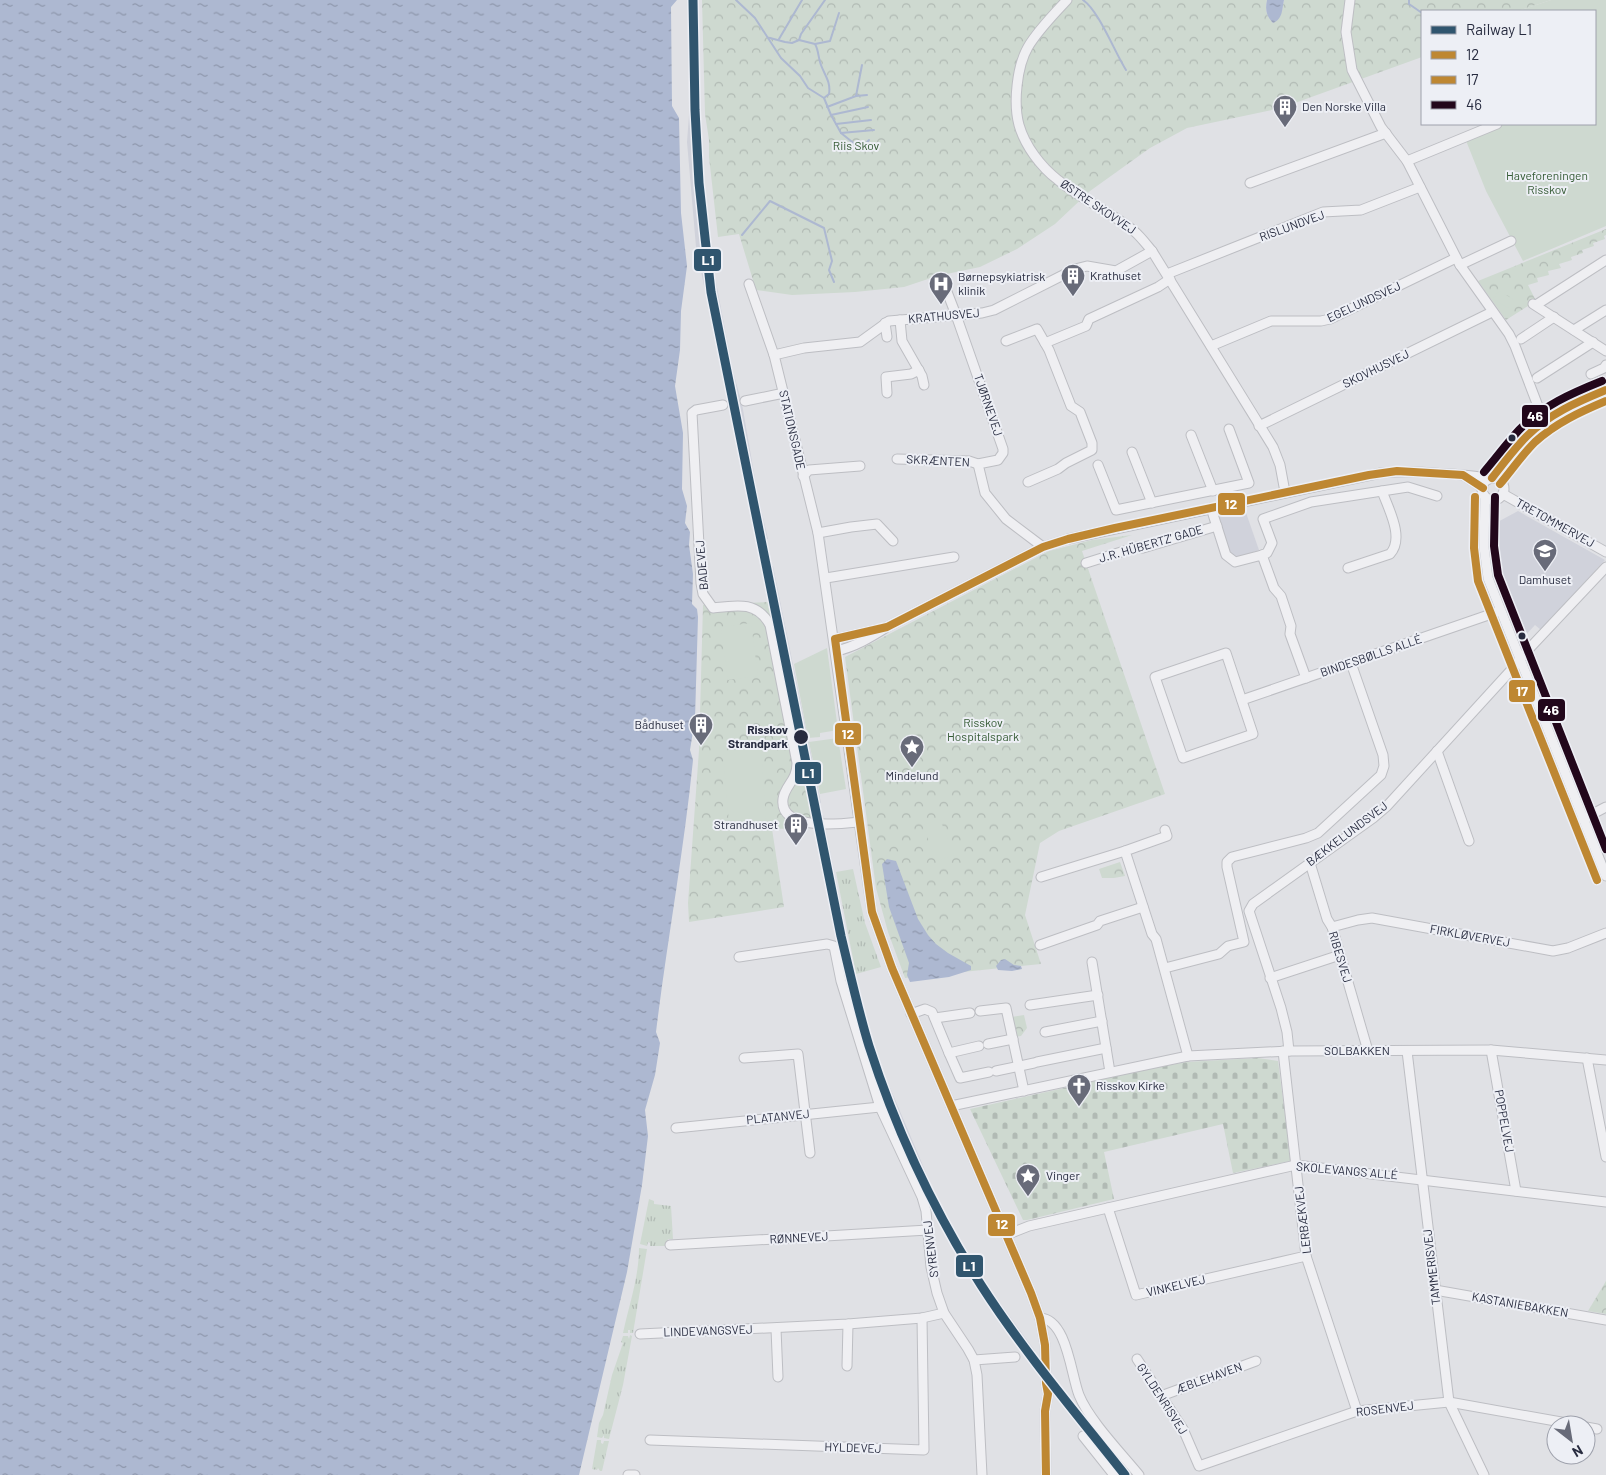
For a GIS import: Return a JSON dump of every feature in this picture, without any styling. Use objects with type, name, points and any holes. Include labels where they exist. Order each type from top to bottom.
[{"type":"street","name":"ØSTRE SKOVVEJ","points":[[1067,0],[1028,47],[1019,71],[1017,97],[1018,124],[1026,142],[1040,163],[1057,180],[1136,232],[1152,251],[1278,456],[1285,492]]},
{"type":"street","points":[[1350,0],[1346,32],[1352,70],[1376,118],[1407,161],[1458,262],[1502,324],[1515,346],[1541,414],[1546,420]]},
{"type":"street","points":[[1407,161],[1495,125]]},
{"type":"street","points":[[1250,183],[1386,133]]},
{"type":"street","name":"RISLUNDVEJ","points":[[1045,343],[1086,326],[1089,319],[1158,287],[1168,277],[1323,212],[1361,210],[1420,187]]},
{"type":"street","name":"EGELUNDSVEJ","points":[[1211,346],[1271,321],[1321,321],[1330,319],[1458,262],[1512,242]]},
{"type":"street","name":"KRATHUSVEJ","points":[[774,355],[804,348],[860,342],[885,323],[982,313],[994,310],[1075,269],[1087,266],[1116,271],[1152,251]]},
{"type":"street","points":[[1606,260],[1534,304],[1606,351]]},
{"type":"street","name":"STATIONSGADE","points":[[748,284],[774,355],[818,533],[826,578],[872,912],[911,1014],[1040,1318],[1045,1345],[1048,1394],[1045,1411],[1046,1475]]},
{"type":"street","name":"TJØRNEVEJ","points":[[944,284],[1003,449],[1003,453],[998,460],[978,464]]},
{"type":"street","points":[[1574,330],[1606,310]]},
{"type":"street","name":"SKOVHUSVEJ","points":[[1259,426],[1492,312]]},
{"type":"street","points":[[1521,339],[1554,317]]},
{"type":"street","name":"KRATHUSVEJ","points":[[900,320],[902,341],[922,376],[924,386]]},
{"type":"street","points":[[885,323],[887,337]]},
{"type":"street","points":[[1006,341],[1037,329],[1045,343],[1071,406],[1080,412],[1092,443],[1092,450],[1058,469],[1028,482]]},
{"type":"street","points":[[1536,378],[1593,342]]},
{"type":"street","points":[[1591,374],[1604,368],[1606,365]]},
{"type":"street","points":[[887,393],[886,377],[911,374],[919,370]]},
{"type":"street","points":[[1606,390],[1570,406],[1546,420],[1527,436],[1508,460],[1485,483],[1484,492],[1486,521],[1484,547],[1488,578],[1606,876]]},
{"type":"street","points":[[746,401],[784,393]]},
{"type":"street","name":"BADEVEJ","points":[[723,405],[696,410],[692,413],[701,583],[706,599],[713,608],[746,606],[762,613],[770,625],[797,763],[794,780],[783,800],[786,811],[798,821],[807,823],[859,822]]},
{"type":"street","points":[[1098,465],[1116,510],[1249,483],[1229,429]]},
{"type":"street","points":[[1191,435],[1213,491]]},
{"type":"street","points":[[1132,452],[1152,503]]},
{"type":"street","name":"SKRÆNTEN","points":[[897,459],[969,461],[978,464]]},
{"type":"street","points":[[1502,483],[1508,460]]},
{"type":"street","points":[[978,464],[985,493],[1006,520],[1042,548]]},
{"type":"street","points":[[803,476],[809,470],[860,466]]},
{"type":"street","points":[[836,650],[849,648],[1042,548],[1096,532],[1368,475],[1397,471],[1436,472],[1498,479],[1504,487],[1503,494],[1495,500],[1486,521]]},
{"type":"street","points":[[1464,475],[1484,492],[1490,500],[1495,500]]},
{"type":"street","points":[[1242,485],[1246,500]]},
{"type":"street","points":[[1306,678],[1290,634],[1291,626],[1281,596],[1274,588],[1262,555],[1267,553],[1272,543],[1263,519],[1311,502],[1408,487],[1437,496]]},
{"type":"street","points":[[1348,568],[1390,554],[1394,550],[1397,534],[1382,491]]},
{"type":"street","name":"TRETOMMERVEJ","points":[[1503,494],[1606,552]]},
{"type":"street","name":"J.R. HÜBERTZ' GADE","points":[[1211,508],[1226,555],[1235,562],[1262,555]]},
{"type":"street","points":[[818,533],[877,524],[894,541]]},
{"type":"street","name":"J.R. HÜBERTZ' GADE","points":[[1086,563],[1137,547],[1143,548],[1217,526]]},
{"type":"street","points":[[826,578],[954,557]]},
{"type":"street","name":"BÆKKELUNDSVEJ","points":[[1250,908],[1387,806],[1606,567]]},
{"type":"street","name":"BINDESBØLLS ALLÉ","points":[[1242,700],[1500,611]]},
{"type":"street","points":[[834,639],[887,627]]},
{"type":"street","points":[[1226,653],[1242,700],[1253,734],[1183,758],[1155,677],[1226,653]]},
{"type":"street","points":[[1165,968],[1218,954],[1228,946],[1244,942],[1227,867],[1232,857],[1306,838],[1318,832],[1381,775],[1384,766],[1383,755],[1351,662]]},
{"type":"street","points":[[1437,751],[1469,841]]},
{"type":"street","points":[[1583,819],[1606,807]]},
{"type":"street","points":[[1041,877],[1167,836],[1165,830]]},
{"type":"street","points":[[1125,851],[1165,968],[1188,1056]]},
{"type":"street","name":"RIBESVEJ","points":[[1310,863],[1327,919],[1332,927],[1368,1052]]},
{"type":"street","points":[[1040,945],[1097,925],[1100,921],[1143,907]]},
{"type":"street","name":"LERBÆKVEJ","points":[[1250,908],[1249,911],[1287,1032],[1286,1051],[1306,1256],[1358,1411]]},
{"type":"street","name":"FIRKLØVERVEJ","points":[[1332,927],[1372,918],[1553,950],[1568,948],[1606,933]]},
{"type":"street","name":"SYRENVEJ","points":[[739,957],[827,944],[834,946],[841,981],[880,1107],[922,1198],[926,1211],[931,1267],[944,1313],[974,1360],[977,1375],[982,1475]]},
{"type":"street","points":[[1270,978],[1340,955]]},
{"type":"street","points":[[1092,962],[1110,1072]]},
{"type":"street","points":[[1030,1005],[1098,994]]},
{"type":"street","points":[[935,1018],[1006,1008],[1024,1091]]},
{"type":"street","points":[[911,1014],[928,1009],[932,1012],[960,1078],[1106,1048]]},
{"type":"street","points":[[1045,1032],[1102,1020]]},
{"type":"street","points":[[949,1052],[1013,1039]]},
{"type":"street","name":"SOLBAKKEN","points":[[950,1106],[1188,1056],[1286,1051],[1491,1050],[1606,1060]]},
{"type":"street","name":"POPPELVEJ","points":[[1491,1050],[1516,1191]]},
{"type":"street","name":"TAMMERISVEJ","points":[[1407,1051],[1449,1402],[1481,1474]]},
{"type":"street","points":[[744,1058],[798,1054],[810,1153]]},
{"type":"street","points":[[1587,1058],[1606,1157]]},
{"type":"street","name":"PLATANVEJ","points":[[676,1128],[880,1107]]},
{"type":"street","name":"SKOLEVANGS ALLÉ","points":[[1006,1235],[1029,1226],[1296,1165],[1606,1202]]},
{"type":"street","name":"VINKELVEJ","points":[[1108,1208],[1136,1296],[1306,1256]]},
{"type":"street","name":"RØNNEVEJ","points":[[670,1245],[928,1230]]},
{"type":"street","name":"KASTANIEBAKKEN","points":[[1435,1290],[1606,1320]]},
{"type":"street","name":"LINDEVANGSVEJ","points":[[640,1334],[776,1329],[922,1318],[944,1313]]},
{"type":"street","name":"HYLDEVEJ","points":[[650,1440],[924,1450],[922,1318]]},
{"type":"street","points":[[1040,1318],[1049,1320],[1056,1326],[1067,1351],[1078,1395],[1089,1413],[1138,1475]]},
{"type":"street","points":[[847,1366],[848,1324]]},
{"type":"street","points":[[776,1329],[778,1377]]},
{"type":"street","points":[[974,1360],[1015,1358]]},
{"type":"street","name":"GYLDENRISVEJ","points":[[1137,1359],[1183,1429],[1200,1466]]},
{"type":"street","name":"ÆBLEHAVEN","points":[[1161,1396],[1256,1361]]},
{"type":"street","name":"ROSENVEJ","points":[[1200,1466],[1358,1411],[1449,1402],[1546,1419]]},
{"type":"street","points":[[1083,1436],[1114,1475]]},
{"type":"street","points":[[628,1475],[635,1475]]},
{"type":"shaded area","points":[[689,0],[697,0],[699,145],[707,235],[733,371],[742,404],[758,496],[768,539],[766,539],[771,566],[773,566],[821,803],[818,804],[819,810],[821,810],[823,815],[866,1020],[880,1064],[935,1194],[958,1238],[987,1285],[1035,1351],[1030,1362],[999,1320],[959,1258],[914,1175],[884,1105],[869,1063],[836,940],[781,658],[696,247],[687,142],[690,102]]},
{"type":"shaded area","points":[[1244,507],[1259,550],[1237,558],[1231,554],[1218,516],[1221,513]]},
{"type":"shaded area","name":"Damhuset","points":[[1518,511],[1605,560],[1541,630],[1535,625],[1523,638],[1514,624],[1496,579],[1493,565],[1494,524]]},
{"type":"green space","name":"Riis Skov","points":[[702,0],[1267,0],[1267,12],[1273,23],[1282,11],[1284,0],[1551,0],[1521,10],[1421,10],[1421,57],[1281,108],[1187,128],[1150,148],[1090,191],[1055,224],[1017,249],[980,267],[937,276],[904,287],[792,295],[756,290],[739,234],[718,237],[705,114]]},
{"type":"green space","name":"Haveforeningen Risskov","points":[[1551,0],[1606,0],[1606,226],[1523,261],[1486,191],[1463,133],[1483,125],[1596,125],[1596,10],[1521,10]]},
{"type":"green space","points":[[1606,229],[1605,239],[1593,243],[1594,246],[1582,250],[1583,253],[1571,257],[1572,260],[1559,264],[1561,268],[1548,271],[1549,275],[1537,278],[1538,282],[1528,285],[1536,301],[1506,320],[1478,281]]},
{"type":"green space","points":[[1499,291],[1513,299],[1508,308],[1493,299]]},
{"type":"green space","name":"Risskov Hospitalspark","points":[[1132,535],[1082,551],[1165,794],[1059,831],[1040,843],[1025,915],[1041,964],[905,978],[888,932],[876,888],[845,657],[1049,551],[1092,540]]},
{"type":"green space","name":"Risskov Strandpark","points":[[769,602],[814,828],[772,829],[784,907],[689,922],[688,903],[699,750],[703,605]]},
{"type":"green space","points":[[751,623],[758,676],[728,680],[721,627]]},
{"type":"green space","points":[[827,648],[838,730],[820,733],[820,737],[808,738],[794,664]]},
{"type":"green space","points":[[838,738],[846,789],[820,794],[809,742]]},
{"type":"green space","points":[[761,748],[766,821],[729,823],[723,751]]},
{"type":"green space","points":[[940,819],[954,855],[936,861],[923,825]]},
{"type":"green space","points":[[1120,862],[1125,876],[1102,878],[1099,869]]},
{"type":"green space","points":[[853,869],[865,923],[881,967],[856,974],[836,872]]},
{"type":"green space","points":[[1024,1015],[1027,1028],[1021,1036],[1015,1037],[1011,1017]]},
{"type":"green space","points":[[1258,1058],[1278,1061],[1291,1161],[1233,1173],[1223,1124],[1104,1152],[1114,1199],[1027,1220],[1023,1220],[970,1109],[1186,1062]]},
{"type":"green space","points":[[649,1199],[654,1201],[654,1204],[671,1206],[673,1239],[668,1239],[666,1246],[650,1246],[648,1242],[647,1246],[640,1244]]},
{"type":"green space","points":[[639,1248],[647,1249],[633,1333],[630,1333],[630,1330],[628,1330],[628,1333],[623,1333],[636,1280]]},
{"type":"green space","points":[[1606,1281],[1606,1314],[1588,1311]]},
{"type":"green space","points":[[630,1335],[632,1336],[623,1385],[609,1439],[604,1438],[604,1435],[602,1438],[597,1437],[612,1375],[623,1343],[621,1342],[623,1336],[628,1336],[629,1339]]},
{"type":"green space","points":[[597,1440],[601,1440],[603,1444],[604,1441],[609,1441],[602,1471],[598,1468],[597,1470],[592,1469]]},
{"type":"water","points":[[0,0],[677,0],[671,7],[672,106],[679,118],[681,213],[687,266],[675,386],[683,433],[682,489],[687,506],[685,523],[690,532],[689,545],[693,574],[692,604],[697,609],[698,617],[695,719],[690,750],[693,760],[656,1032],[660,1043],[655,1075],[645,1110],[648,1136],[642,1185],[627,1272],[579,1475],[0,1475]]},
{"type":"water","points":[[1267,0],[1284,0],[1279,19],[1273,23],[1267,12]]},
{"type":"water","points":[[887,859],[896,861],[918,919],[928,935],[948,953],[971,966],[971,970],[949,977],[910,982],[907,975],[909,963],[889,907],[882,864]]},
{"type":"water","points":[[1005,959],[1014,965],[1021,966],[1022,969],[1012,971],[998,970],[996,966],[1001,960]]},
{"type":"waterway","points":[[736,0],[755,18],[781,58],[800,76],[808,88],[824,98],[829,94],[829,86],[815,44]]},
{"type":"waterway","points":[[779,39],[802,0]]},
{"type":"waterway","points":[[799,40],[801,34],[825,0]]},
{"type":"waterway","points":[[1083,0],[1095,13],[1126,70]]},
{"type":"waterway","points":[[1409,0],[1409,4],[1421,12]]},
{"type":"waterway","points":[[770,38],[792,43],[799,40],[815,44],[830,41],[839,13]]},
{"type":"waterway","points":[[856,96],[862,65]]},
{"type":"waterway","points":[[827,107],[856,96],[867,95]]},
{"type":"waterway","points":[[824,98],[841,133],[861,149],[869,140]]},
{"type":"waterway","points":[[831,115],[868,107]]},
{"type":"waterway","points":[[836,124],[871,120]]},
{"type":"waterway","points":[[841,133],[874,130]]},
{"type":"waterway","points":[[742,235],[770,201],[824,228],[832,261],[829,270],[834,282]]},
{"type":"rail line","name":"L1","points":[[693,0],[695,110],[699,183],[711,292],[841,936],[869,1046],[904,1139],[932,1199],[964,1257],[1015,1334],[1125,1475]]},
{"type":"transit line","name":"46","points":[[1484,472],[1519,430],[1537,414],[1569,395],[1602,381]]},
{"type":"transit line","name":"12","points":[[1492,478],[1522,441],[1545,421],[1574,404],[1606,390]]},
{"type":"transit line","name":"17","points":[[1500,484],[1526,452],[1543,435],[1569,418],[1606,401]]},
{"type":"transit line","name":"12","points":[[1046,1475],[1045,1411],[1048,1394],[1045,1345],[1040,1318],[892,968],[872,912],[835,639],[887,627],[1043,547],[1115,528],[1369,475],[1397,471],[1463,475],[1483,488]]},
{"type":"transit line","name":"17","points":[[1475,497],[1474,548],[1478,581],[1597,880]]},
{"type":"transit line","name":"46","points":[[1495,497],[1494,546],[1498,575],[1606,849]]},
{"type":"place","name":"Den Norske Villa","points":[[1285,128]]},
{"type":"place","name":"Krathuset","points":[[1073,297]]},
{"type":"place","name":"Børnepsykiatrisk klinik","points":[[941,305]]},
{"type":"place","name":"Damhuset","points":[[1545,572]]},
{"type":"place","name":"Risskov Strandpark","points":[[801,737]]},
{"type":"place","name":"Bådhuset","points":[[701,746]]},
{"type":"place","name":"Mindelund","points":[[912,768]]},
{"type":"place","name":"Strandhuset","points":[[796,846]]},
{"type":"place","name":"Risskov Kirke","points":[[1079,1107]]},
{"type":"place","name":"Vinger","points":[[1028,1197]]}]
